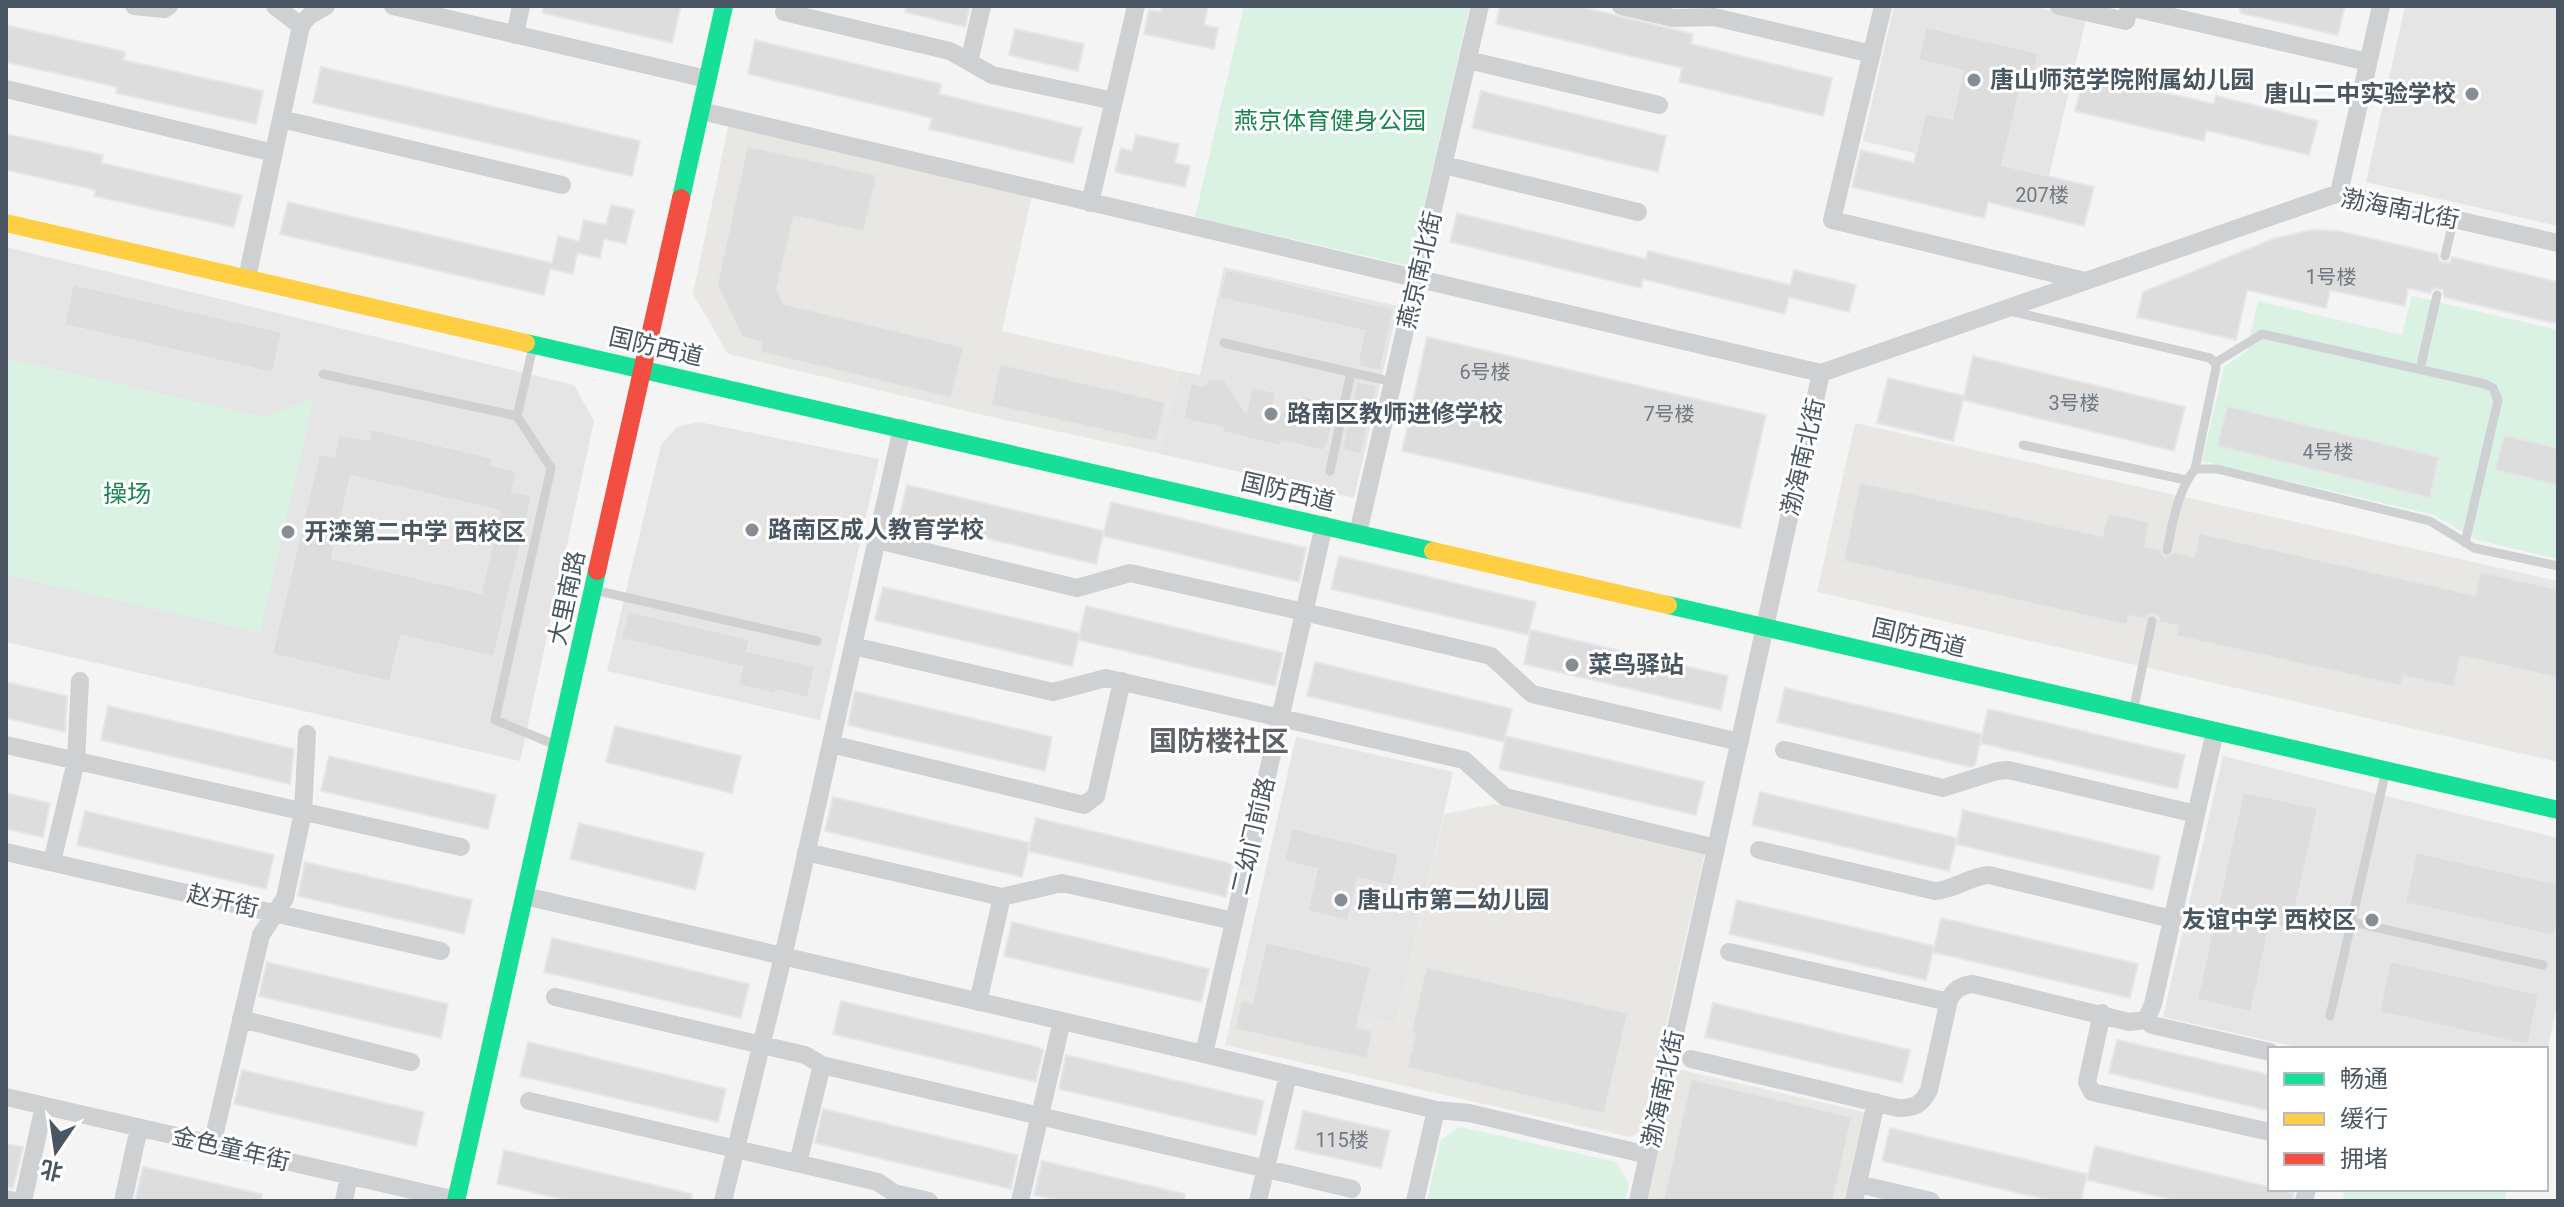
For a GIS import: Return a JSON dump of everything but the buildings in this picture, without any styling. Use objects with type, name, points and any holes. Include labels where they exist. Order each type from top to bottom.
[{"type":"street","points":[[134,6],[164,9],[169,6]]},
{"type":"street","points":[[275,6],[301,26]]},
{"type":"street","points":[[247,278],[301,26],[309,16],[326,6]]},
{"type":"street","points":[[393,6],[707,79]]},
{"type":"street","points":[[515,35],[521,6]]},
{"type":"street","name":"大里南路","points":[[456,1201],[724,6]]},
{"type":"street","points":[[969,62],[982,6]]},
{"type":"street","points":[[1090,203],[1136,6]]},
{"type":"street","name":"燕京南北街","points":[[1358,533],[1480,6]]},
{"type":"street","points":[[1621,6],[1673,18],[1714,17],[1872,54]]},
{"type":"street","points":[[1883,6],[1832,220],[2085,281]]},
{"type":"street","points":[[2059,6],[2126,21],[2129,6],[2368,62]]},
{"type":"street","points":[[2339,193],[2381,6]]},
{"type":"street","points":[[784,12],[950,51],[992,75],[1114,101]]},
{"type":"street","points":[[1468,60],[1659,105]]},
{"type":"street","points":[[6,89],[274,153]]},
{"type":"street","points":[[701,111],[1821,373]]},
{"type":"street","points":[[281,119],[562,185]]},
{"type":"street","points":[[1444,165],[1638,212]]},
{"type":"street","name":"渤海南北街","points":[[1638,1201],[1821,373],[2339,193],[2558,243]]},
{"type":"street","name":"国防西道","points":[[6,223],[2558,810]]},
{"type":"street","points":[[723,1201],[783,957],[902,428]]},
{"type":"street","name":"二幼门前路","points":[[1204,1054],[1324,525]]},
{"type":"street","points":[[877,540],[1077,588],[1130,573],[1304,612],[1491,656],[1532,694],[1740,742]]},
{"type":"street","points":[[853,646],[1053,692],[1106,678],[1464,760],[1505,797],[1716,848]]},
{"type":"street","points":[[52,862],[76,761],[80,681]]},
{"type":"street","points":[[831,744],[1084,805],[1096,796],[1122,681]]},
{"type":"street","points":[[2146,1020],[2153,1004],[2215,731]]},
{"type":"street","points":[[212,1145],[261,935],[285,898],[303,812],[307,734]]},
{"type":"street","points":[[6,745],[461,847]]},
{"type":"street","points":[[1784,750],[1943,788],[2008,770],[2196,814]]},
{"type":"street","points":[[1759,850],[1935,891],[1989,875],[2172,919]]},
{"type":"street","name":"赵开街","points":[[6,852],[441,951]]},
{"type":"street","points":[[806,852],[1002,897],[1062,883],[1234,921]]},
{"type":"street","points":[[525,896],[1436,1110],[1469,1113],[1648,1155]]},
{"type":"street","points":[[978,1002],[1002,897]]},
{"type":"street","points":[[1729,952],[1949,1000]]},
{"type":"street","points":[[1691,1059],[1898,1108],[1910,1108],[1925,1099],[1929,1090],[1953,992],[1964,985],[1973,984],[2129,1022],[2146,1020],[2152,1025],[2268,1052]]},
{"type":"street","points":[[555,997],[805,1055],[822,1065],[1352,1189]]},
{"type":"street","points":[[2102,1013],[2087,1082],[2092,1092],[2268,1132]]},
{"type":"street","points":[[241,1019],[411,1062]]},
{"type":"street","points":[[1020,1201],[1062,1021]]},
{"type":"street","points":[[798,1163],[822,1065]]},
{"type":"street","points":[[1258,1201],[1288,1075]]},
{"type":"street","name":"金色童年街","points":[[6,1097],[456,1201]]},
{"type":"street","points":[[529,1101],[878,1182],[893,1197],[929,1201]]},
{"type":"street","points":[[1876,1102],[1856,1193],[1931,1201]]},
{"type":"street","points":[[23,1201],[44,1106]]},
{"type":"street","points":[[1415,1201],[1436,1110]]},
{"type":"street","points":[[123,1201],[139,1128]]},
{"type":"street","points":[[344,1201],[349,1176]]},
{"type":"street","points":[[6,1199],[14,1201]]},
{"type":"lane","points":[[2445,256],[2454,218]]},
{"type":"lane","points":[[2420,369],[2437,295]]},
{"type":"lane","points":[[2005,309],[2210,358],[2215,363],[2195,469],[2180,492],[2167,550]]},
{"type":"lane","points":[[2215,363],[2262,334],[2493,388],[2498,400],[2465,543]]},
{"type":"lane","points":[[517,416],[534,343]]},
{"type":"lane","points":[[1224,343],[1393,382]]},
{"type":"lane","points":[[1330,471],[1351,372]]},
{"type":"lane","points":[[323,374],[517,416],[551,468],[495,720],[559,746]]},
{"type":"lane","points":[[2023,445],[2186,480]]},
{"type":"lane","points":[[2195,469],[2217,469],[2430,521],[2474,548],[2558,566]]},
{"type":"lane","points":[[593,590],[817,641]]},
{"type":"lane","points":[[2133,712],[2152,621]]},
{"type":"lane","points":[[2330,1016],[2386,770]]},
{"type":"lane","points":[[2352,922],[2543,965]]},
{"type":"shaded area","name":"唐山师范学院附属幼儿园","points":[[1894,6],[2030,6],[2086,19],[2049,176],[1999,164],[1997,173],[1863,141]]},
{"type":"shaded area","name":"唐山二中实验学校","points":[[2405,6],[2558,6],[2558,226],[2366,182]]},
{"type":"shaded area","points":[[729,123],[1032,195],[1002,331],[1179,371],[1161,454],[728,354],[693,294]]},
{"type":"shaded area","name":"开滦第二中学 西校区","points":[[6,247],[574,385],[594,421],[520,761],[6,642]]},
{"type":"shaded area","name":"路南区教师进修学校","points":[[1224,267],[1398,306],[1354,498],[1161,454],[1179,371],[1200,375]]},
{"type":"shaded area","name":"路南区成人教育学校","points":[[699,422],[879,459],[820,720],[607,671],[661,445],[677,427]]},
{"type":"shaded area","points":[[1855,423],[2558,581],[2558,762],[1817,592]]},
{"type":"shaded area","name":"唐山市第二幼儿园","points":[[1296,737],[1453,772],[1396,1024],[1239,986]]},
{"type":"shaded area","name":"友谊中学 西校区","points":[[2223,756],[2558,838],[2558,1001],[2548,1047],[2297,1047],[2163,1017]]},
{"type":"shaded area","points":[[1494,804],[1705,852],[1642,1131],[1629,1137],[1225,1045],[1239,986],[1396,1024],[1444,814]]},
{"type":"shaded area","points":[[1677,1069],[1868,1113],[1848,1201],[1647,1201]]},
{"type":"green space","name":"燕京体育健身公园","points":[[1244,6],[1470,6],[1410,266],[1195,217]]},
{"type":"green space","points":[[2412,296],[2558,330],[2558,559],[2477,540],[2434,515],[2202,461],[2224,367],[2247,351],[2258,301],[2402,335]]},
{"type":"green space","name":"操场","points":[[6,358],[264,417],[314,398],[260,633],[6,575]]},
{"type":"green space","points":[[1460,1127],[1616,1162],[1629,1183],[1625,1201],[1427,1201],[1441,1140]]},
{"type":"green space","points":[[2344,1191],[2506,1191],[2504,1201],[2342,1201]]},
{"type":"traffic: fast","points":[[681,198],[724,6]]},
{"type":"traffic: fast","points":[[526,343],[1433,551]]},
{"type":"traffic: fast","points":[[456,1201],[597,571]]},
{"type":"traffic: fast","points":[[1668,605],[2558,810]]},
{"type":"traffic: slow","points":[[6,223],[526,343]]},
{"type":"traffic: slow","points":[[1433,551],[1668,605]]},
{"type":"traffic: jam","points":[[597,571],[681,198]]},
{"type":"place","name":"唐山师范学院附属幼儿园","points":[[1974,80]]},
{"type":"place","name":"唐山二中实验学校","points":[[2472,94]]},
{"type":"place","name":"路南区教师进修学校","points":[[1271,414]]},
{"type":"place","name":"路南区成人教育学校","points":[[752,530]]},
{"type":"place","name":"开滦第二中学 西校区","points":[[288,532]]},
{"type":"place","name":"菜鸟驿站","points":[[1572,665]]},
{"type":"place","name":"唐山市第二幼儿园","points":[[1341,900]]},
{"type":"place","name":"友谊中学 西校区","points":[[2372,920]]},
{"type":"district","name":"国防楼社区","points":[[1219,741]]}]
